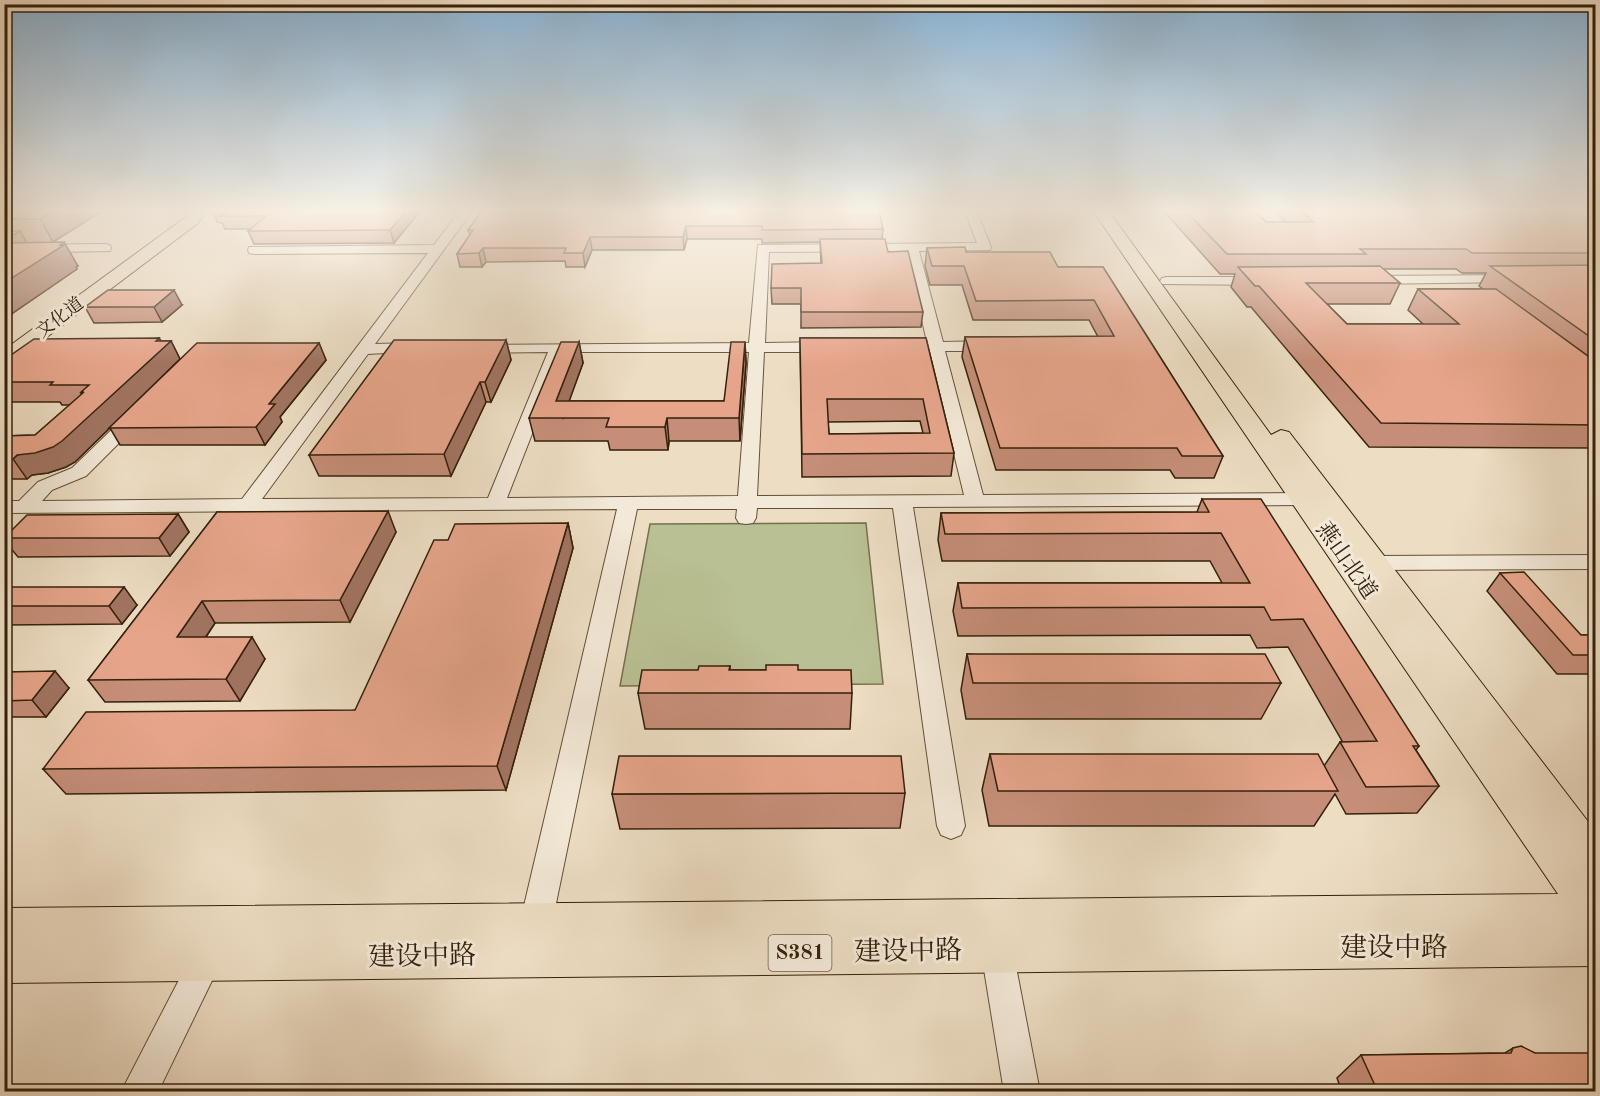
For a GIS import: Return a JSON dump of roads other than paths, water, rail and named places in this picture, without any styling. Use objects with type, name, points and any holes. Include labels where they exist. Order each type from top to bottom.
[{"type":"main road","name":"文化道","points":[[4,346],[122,260]]},
{"type":"main road","name":"文化道","points":[[4,360],[138,260]]},
{"type":"main road","name":"燕山北道","points":[[1135,260],[1595,922]]},
{"type":"main road","name":"燕山北道","points":[[1152,260],[1596,863]]},
{"type":"main road","name":"建设中路","points":[[4,928],[536,923],[1595,922]]},
{"type":"main road","name":"建设中路","points":[[4,962],[997,951],[1595,922]]},
{"type":"street","points":[[248,506],[430,260]]},
{"type":"street","points":[[746,510],[761,260]]},
{"type":"street","points":[[914,260],[975,501]]},
{"type":"street","points":[[1353,280],[1528,279]]},
{"type":"street","points":[[1458,280],[1477,294]]},
{"type":"street","points":[[1167,281],[1272,281]]},
{"type":"street","points":[[888,347],[1011,346]]},
{"type":"street","points":[[467,348],[840,347]]},
{"type":"street","points":[[364,349],[433,348]]},
{"type":"street","points":[[495,504],[558,348]]},
{"type":"street","points":[[20,529],[24,507],[45,486],[79,472],[151,401]]},
{"type":"street","points":[[24,507],[628,503],[746,510],[902,502],[1303,500]]},
{"type":"street","points":[[902,502],[951,826]]},
{"type":"street","points":[[536,923],[628,503]]},
{"type":"street","points":[[1374,563],[1596,562]]},
{"type":"street","points":[[997,951],[1022,1092]]},
{"type":"street","points":[[139,1092],[206,960]]}]
